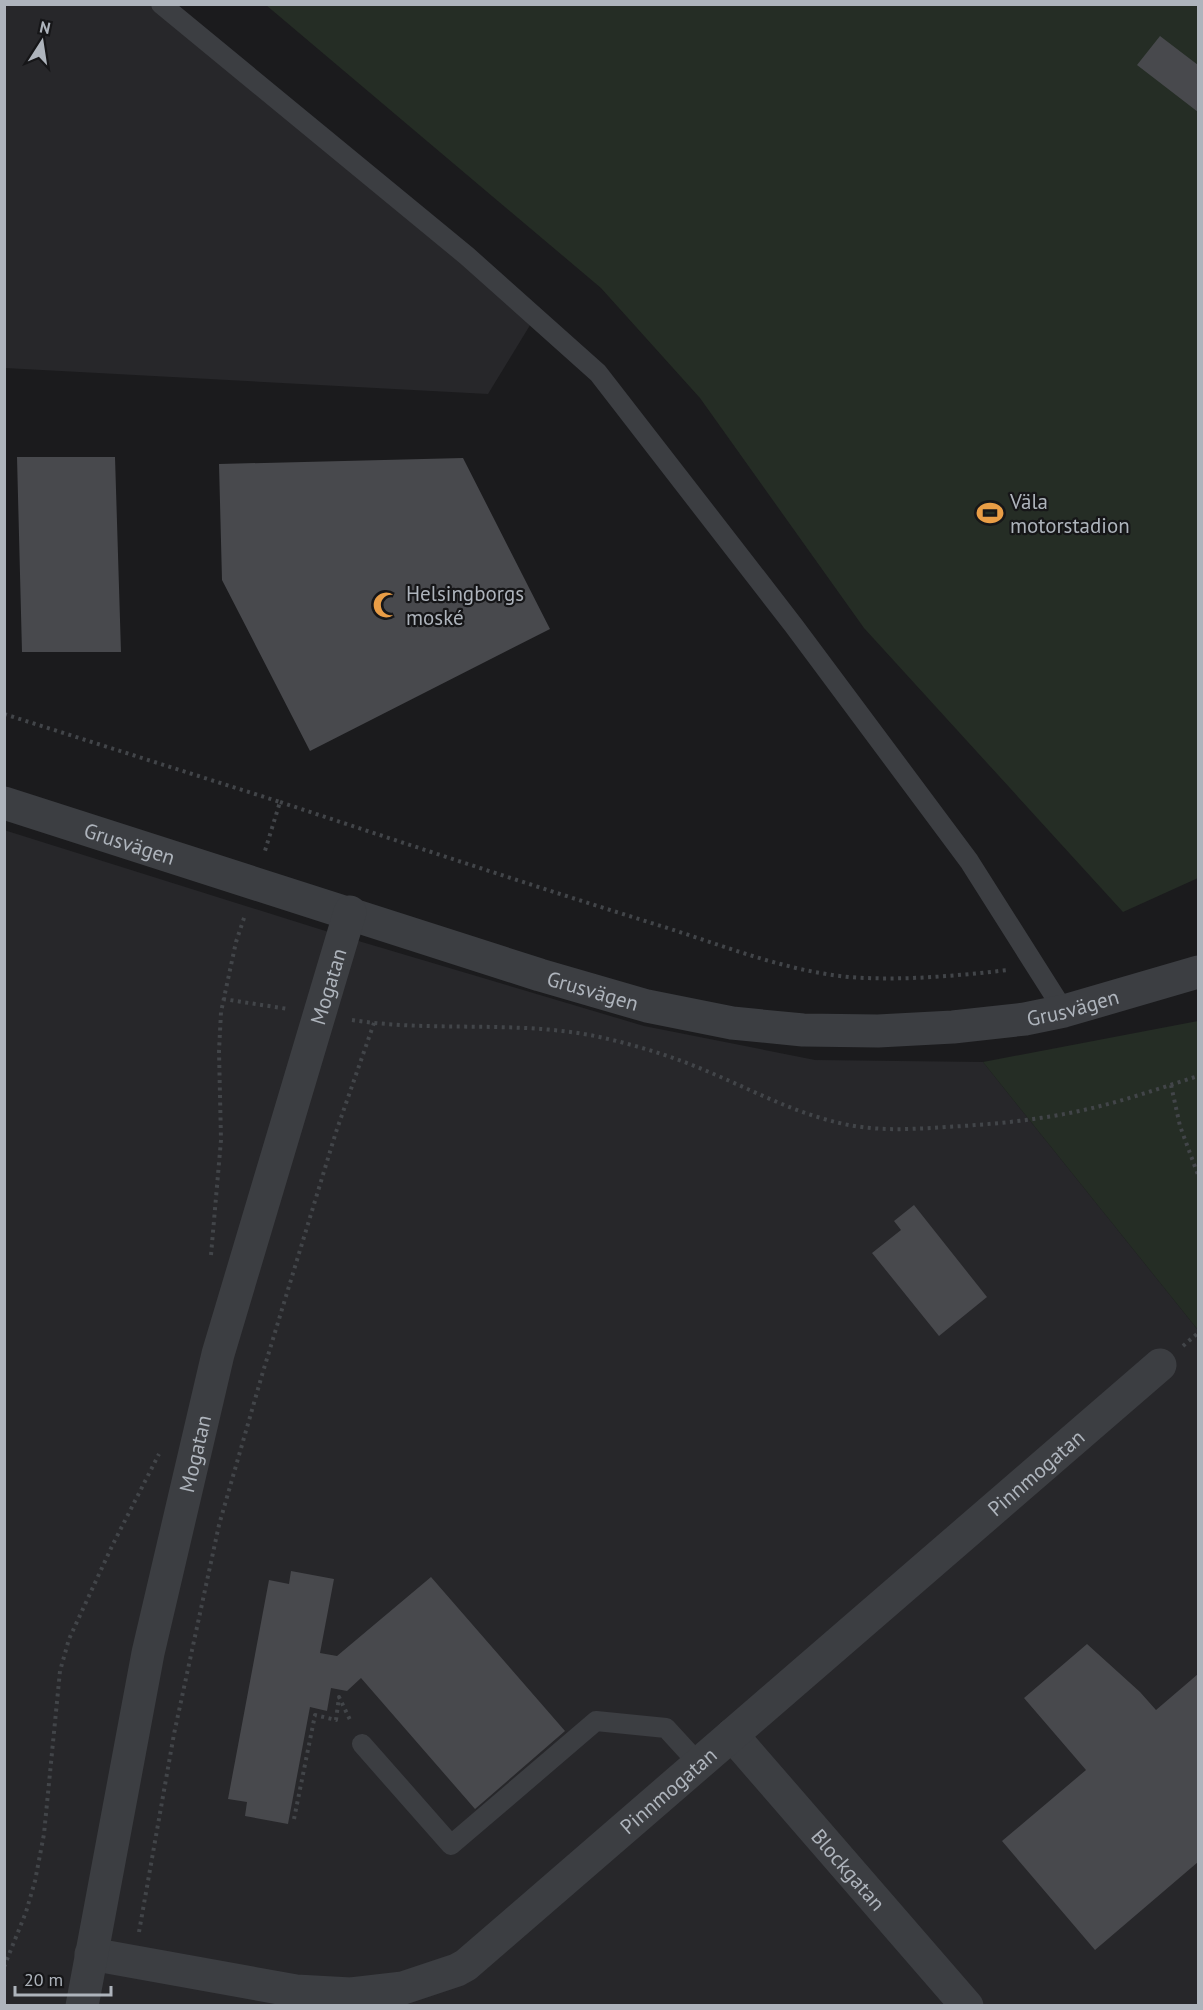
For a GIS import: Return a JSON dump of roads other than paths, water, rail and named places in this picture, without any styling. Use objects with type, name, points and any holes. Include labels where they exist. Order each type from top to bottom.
[{"type":"street","name":"Grusvägen","points":[[4,802],[540,975],[647,1006],[732,1023],[803,1030],[878,1031],[1025,1020],[1198,972]]},
{"type":"street","name":"Mogatan","points":[[82,2006],[148,1653],[218,1354],[350,912]]},
{"type":"street","name":"Pinnmogatan","points":[[91,1954],[296,1991],[351,1995],[403,1988],[466,1965],[1160,1365]]},
{"type":"street","name":"Blockgatan","points":[[732,1735],[967,2006]]},
{"type":"lane","points":[[161,4],[467,256],[598,373],[794,626],[969,861],[1064,1011]]},
{"type":"lane","points":[[362,1744],[451,1845],[596,1721],[666,1728],[699,1764]]},
{"type":"place","name":"Väla motorstadion","points":[[990,513]]},
{"type":"place","name":"Helsingborgs moské","points":[[386,605]]}]
